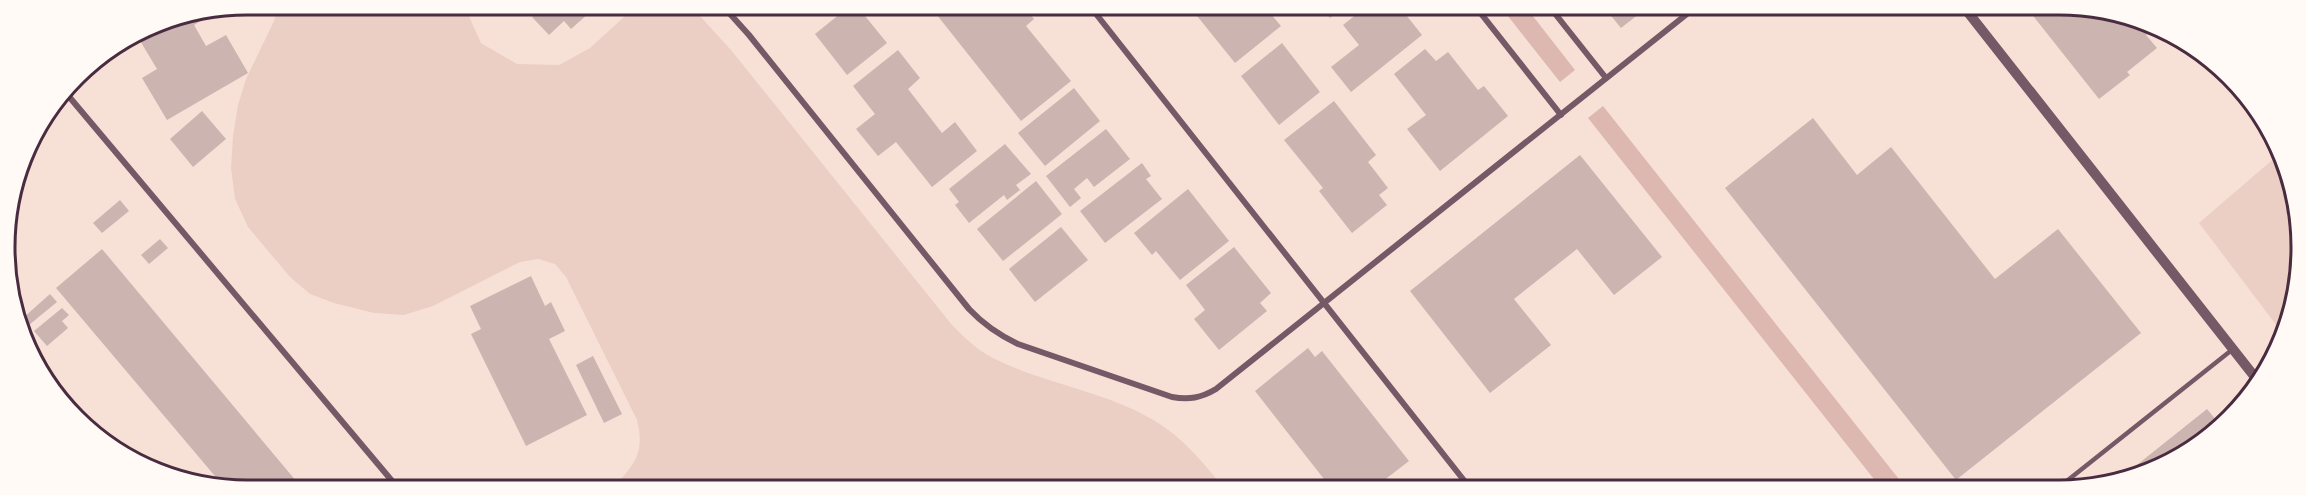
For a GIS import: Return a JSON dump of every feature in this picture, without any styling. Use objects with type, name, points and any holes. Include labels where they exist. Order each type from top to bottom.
[{"type":"street","points":[[731,15],[749,34],[969,309],[1000,336],[1172,397],[1188,399],[1203,397],[1216,389],[1686,15]]},
{"type":"street","points":[[1097,15],[1464,480]]},
{"type":"street","points":[[1482,15],[1561,115]]},
{"type":"street","points":[[1556,15],[1606,78]]},
{"type":"street","points":[[1970,15],[2253,375]]},
{"type":"street","points":[[70,98],[391,480]]},
{"type":"lane","points":[[2068,480],[2233,350]]},
{"type":"shaded area","points":[[276,15],[468,15],[481,43],[517,64],[559,65],[590,48],[626,15],[699,15],[731,50],[952,325],[975,347],[1010,366],[1110,400],[1148,417],[1180,440],[1217,480],[620,480],[632,465],[639,450],[637,420],[566,277],[555,264],[538,259],[520,262],[433,306],[404,315],[374,313],[310,294],[290,277],[248,227],[235,199],[231,168],[233,136],[238,105],[246,79]]},
{"type":"shaded area","points":[[1507,15],[1532,15],[1575,70],[1560,82]]},
{"type":"shaded area","points":[[2218,79],[2233,94],[2254,122]]},
{"type":"shaded area","points":[[1603,106],[1900,480],[1875,480],[1588,118]]},
{"type":"shaded area","points":[[2273,159],[2287,202],[2291,232],[2291,263],[2287,293],[2277,326],[2199,223]]},
{"type":"building","points":[[534,15],[587,15],[571,29],[564,21],[549,35],[532,17]]},
{"type":"building","points":[[839,15],[864,15],[887,43],[847,75],[815,34]]},
{"type":"building","points":[[937,15],[1031,15],[1034,19],[1026,26],[1071,81],[1021,121]]},
{"type":"building","points":[[1196,15],[1272,15],[1281,26],[1235,63]]},
{"type":"building","points":[[1356,15],[1406,15],[1422,35],[1351,92],[1331,67],[1359,45],[1343,25]]},
{"type":"building","points":[[1610,15],[1638,15],[1621,28]]},
{"type":"building","points":[[2032,15],[2074,15],[2104,19],[2148,34],[2146,35],[2157,48],[2127,72],[2130,75],[2099,99]]},
{"type":"building","points":[[204,19],[194,25],[206,46],[226,35],[248,73],[167,120],[142,78],[157,69],[140,41],[173,27]]},
{"type":"building","points":[[1282,43],[1320,92],[1279,125],[1241,76]]},
{"type":"building","points":[[1425,49],[1436,61],[1448,52],[1478,90],[1484,86],[1508,116],[1440,171],[1407,129],[1426,115],[1394,74]]},
{"type":"building","points":[[898,50],[920,78],[908,89],[942,133],[955,122],[977,151],[932,187],[896,142],[878,156],[856,129],[875,114],[853,86]]},
{"type":"building","points":[[1074,88],[1100,121],[1045,166],[1018,133]]},
{"type":"building","points":[[1334,101],[1376,155],[1368,162],[1388,188],[1379,195],[1387,205],[1352,233],[1319,191],[1323,188],[1284,140]]},
{"type":"building","points":[[202,111],[226,139],[193,167],[170,139]]},
{"type":"building","points":[[1813,118],[1857,175],[1891,147],[1995,279],[2058,229],[2141,333],[1956,480],[1725,188]]},
{"type":"building","points":[[1106,129],[1130,159],[1094,187],[1087,178],[1074,189],[1081,198],[1070,207],[1046,176]]},
{"type":"building","points":[[1005,144],[1031,174],[1016,185],[1020,190],[1007,200],[1004,195],[969,223],[955,205],[959,202],[949,189]]},
{"type":"building","points":[[1580,155],[1662,257],[1614,295],[1577,249],[1514,299],[1551,345],[1490,393],[1410,291]]},
{"type":"building","points":[[1142,163],[1151,176],[1146,179],[1162,199],[1105,243],[1080,211]]},
{"type":"building","points":[[1036,181],[1062,214],[1003,261],[977,229]]},
{"type":"building","points":[[1188,189],[1229,241],[1180,280],[1156,251],[1152,255],[1134,233]]},
{"type":"building","points":[[120,200],[129,211],[102,233],[93,223]]},
{"type":"building","points":[[1061,227],[1088,260],[1035,302],[1009,269]]},
{"type":"building","points":[[160,239],[168,248],[149,264],[141,255]]},
{"type":"building","points":[[1234,247],[1271,293],[1260,303],[1267,311],[1219,350],[1194,319],[1205,310],[1186,285]]},
{"type":"building","points":[[102,249],[295,480],[216,478],[56,288]]},
{"type":"building","points":[[531,276],[545,306],[551,302],[565,331],[549,339],[587,415],[526,446],[471,334],[481,329],[470,306]]},
{"type":"building","points":[[50,294],[57,302],[29,325],[25,316]]},
{"type":"building","points":[[62,308],[69,315],[62,321],[68,328],[47,346],[34,331]]},
{"type":"building","points":[[1308,348],[1315,357],[1322,351],[1409,461],[1384,480],[1325,480],[1255,391]]},
{"type":"building","points":[[593,356],[622,414],[604,423],[576,365]]},
{"type":"building","points":[[2207,409],[2215,419],[2175,449],[2133,468]]}]
